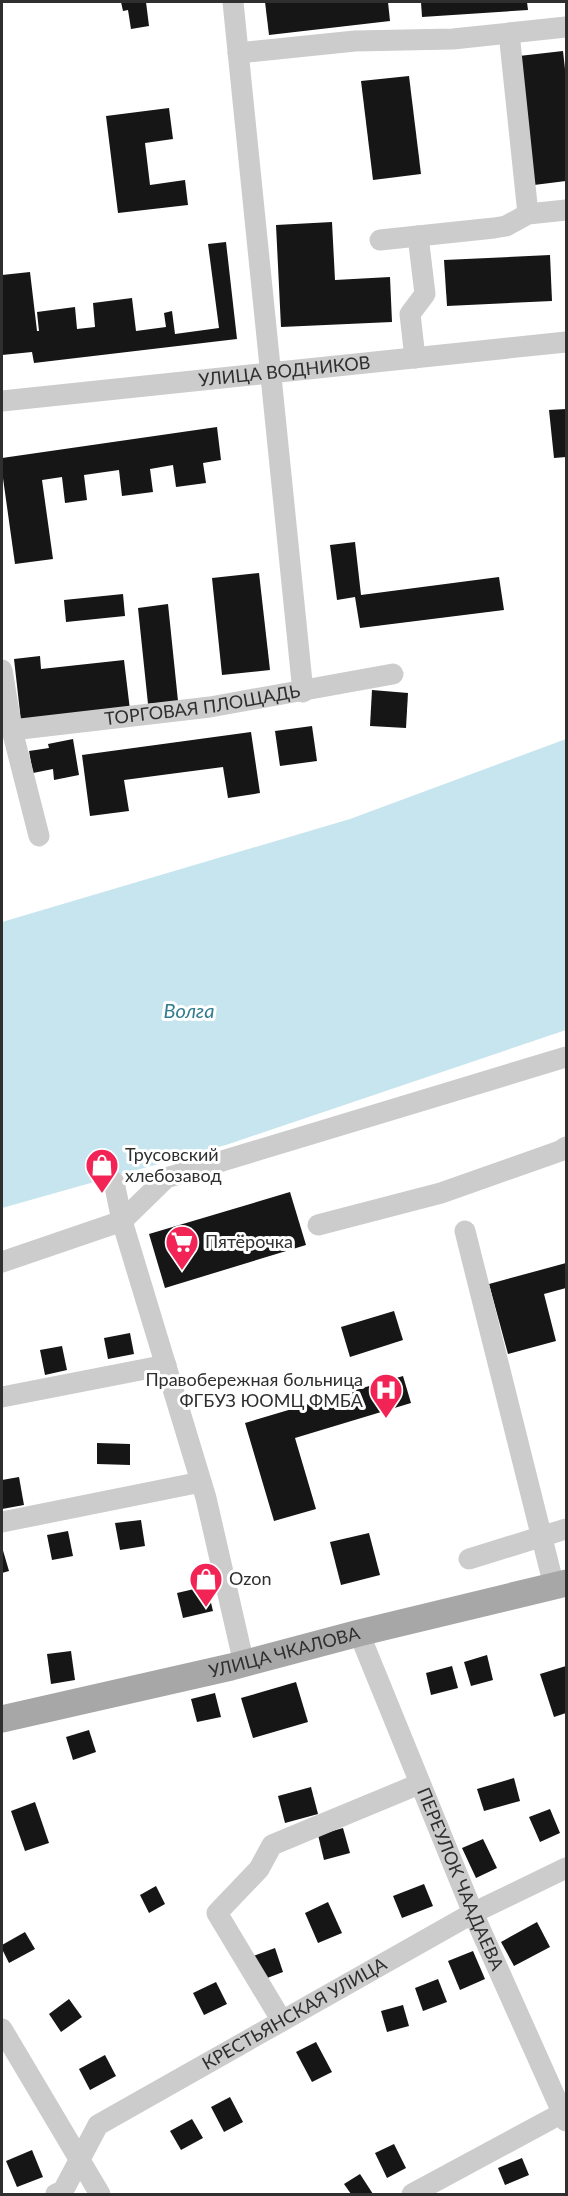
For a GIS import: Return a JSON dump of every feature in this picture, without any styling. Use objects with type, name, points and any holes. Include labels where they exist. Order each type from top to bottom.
[{"type":"main road","name":"УЛИЦА ЧКАЛОВА","points":[[2,1719],[244,1664],[359,1633],[560,1585]]},
{"type":"street","points":[[233,2],[303,692]]},
{"type":"street","points":[[238,53],[355,41],[453,39],[567,27]]},
{"type":"street","points":[[509,33],[528,214]]},
{"type":"street","points":[[380,240],[506,226],[528,214],[567,210]]},
{"type":"street","points":[[415,358],[410,314],[425,294],[418,236]]},
{"type":"street","name":"УЛИЦА ВОДНИКОВ","points":[[2,401],[567,342]]},
{"type":"street","points":[[2,670],[12,730],[39,836]]},
{"type":"street","name":"ТОРГОВАЯ ПЛОЩАДЬ","points":[[12,730],[144,716],[303,692],[393,674]]},
{"type":"street","points":[[2,1262],[123,1221],[166,1178],[567,1057]]},
{"type":"street","points":[[318,1225],[441,1193],[567,1147]]},
{"type":"street","points":[[114,1182],[123,1221],[201,1482],[244,1664]]},
{"type":"street","points":[[465,1231],[540,1537],[560,1585]]},
{"type":"street","points":[[2,1397],[166,1365]]},
{"type":"street","points":[[2,1522],[201,1482]]},
{"type":"street","points":[[469,1559],[567,1529]]},
{"type":"street","name":"ПЕРЕУЛОК ЧААДАЕВА","points":[[359,1633],[472,1913],[565,2116]]},
{"type":"street","points":[[282,2021],[217,1913],[260,1869],[272,1845],[419,1784]]},
{"type":"street","name":"КРЕСТЬЯНСКАЯ УЛИЦА","points":[[56,2194],[63,2191],[98,2125],[472,1913],[567,1868]]},
{"type":"street","points":[[2,2029],[78,2161],[100,2194]]},
{"type":"street","points":[[412,2194],[565,2116]]},
{"type":"water","name":"Волга","points":[[566,739],[566,1030],[229,1144],[2,1208],[2,922],[350,819]]},
{"type":"building","points":[[121,2],[146,2],[149,26],[131,29],[128,10],[123,11]]},
{"type":"building","points":[[265,2],[388,2],[390,21],[269,35]]},
{"type":"building","points":[[421,2],[527,2],[528,10],[422,17]]},
{"type":"building","points":[[563,51],[566,78],[566,181],[534,185],[519,56]]},
{"type":"building","points":[[409,76],[421,174],[373,180],[361,81]]},
{"type":"building","points":[[169,108],[173,139],[145,143],[150,185],[185,180],[188,205],[118,213],[106,116]]},
{"type":"building","points":[[332,222],[335,280],[390,277],[392,322],[281,327],[276,225]]},
{"type":"building","points":[[226,242],[237,339],[34,363],[32,352],[2,355],[2,275],[30,272],[37,331],[39,331],[37,312],[75,307],[77,329],[95,327],[93,303],[132,298],[136,331],[166,327],[164,313],[172,311],[175,334],[219,328],[208,244]]},
{"type":"building","points":[[550,255],[552,301],[447,306],[444,260]]},
{"type":"building","points":[[566,409],[566,457],[554,458],[549,410]]},
{"type":"building","points":[[217,427],[221,460],[203,463],[206,483],[176,487],[173,465],[150,469],[153,492],[122,496],[119,470],[84,475],[87,500],[65,503],[62,477],[42,480],[53,559],[15,564],[2,458]]},
{"type":"building","points":[[355,542],[361,595],[499,577],[504,610],[360,628],[355,597],[337,600],[330,545]]},
{"type":"building","points":[[259,573],[270,670],[222,675],[212,578]]},
{"type":"building","points":[[123,594],[125,616],[66,622],[64,600]]},
{"type":"building","points":[[168,604],[178,701],[148,704],[138,608]]},
{"type":"building","points":[[40,656],[41,669],[124,660],[130,710],[21,721],[14,659]]},
{"type":"building","points":[[372,690],[408,693],[406,728],[370,726]]},
{"type":"building","points":[[312,726],[317,761],[280,766],[275,731]]},
{"type":"building","points":[[251,732],[260,793],[228,798],[223,767],[124,780],[129,811],[90,816],[82,755]]},
{"type":"building","points":[[73,739],[79,775],[54,780],[53,769],[33,773],[29,751],[49,748],[48,744]]},
{"type":"building","points":[[290,1192],[306,1245],[165,1288],[149,1234]]},
{"type":"building","points":[[566,1263],[566,1288],[544,1294],[556,1341],[508,1354],[489,1284]]},
{"type":"building","points":[[394,1311],[403,1340],[350,1357],[341,1327]]},
{"type":"building","points":[[130,1333],[134,1354],[108,1359],[104,1338]]},
{"type":"building","points":[[62,1346],[67,1370],[45,1375],[40,1350]]},
{"type":"building","points":[[403,1376],[411,1403],[295,1438],[316,1509],[274,1521],[245,1423]]},
{"type":"building","points":[[97,1443],[130,1444],[130,1465],[97,1464]]},
{"type":"building","points":[[19,1477],[24,1505],[2,1509],[2,1480]]},
{"type":"building","points":[[141,1520],[145,1546],[120,1550],[115,1523]]},
{"type":"building","points":[[68,1531],[73,1556],[52,1560],[47,1535]]},
{"type":"building","points":[[369,1533],[380,1575],[341,1585],[330,1542]]},
{"type":"building","points":[[2,1547],[9,1571],[2,1573]]},
{"type":"building","points":[[207,1586],[213,1611],[183,1618],[177,1593]]},
{"type":"building","points":[[71,1651],[75,1680],[51,1684],[47,1654]]},
{"type":"building","points":[[487,1655],[493,1680],[471,1686],[464,1662]]},
{"type":"building","points":[[452,1666],[458,1688],[431,1695],[426,1673]]},
{"type":"building","points":[[566,1666],[566,1713],[554,1717],[540,1674]]},
{"type":"building","points":[[296,1682],[308,1722],[253,1738],[241,1698]]},
{"type":"building","points":[[215,1693],[221,1717],[197,1722],[191,1699]]},
{"type":"building","points":[[89,1730],[96,1752],[73,1760],[66,1737]]},
{"type":"building","points":[[514,1778],[520,1801],[484,1811],[477,1789]]},
{"type":"building","points":[[311,1787],[318,1814],[285,1823],[278,1796]]},
{"type":"building","points":[[35,1802],[49,1843],[25,1851],[11,1811]]},
{"type":"building","points":[[550,1809],[560,1833],[540,1842],[529,1817]]},
{"type":"building","points":[[343,1828],[350,1853],[324,1860],[318,1835]]},
{"type":"building","points":[[483,1839],[497,1868],[476,1878],[462,1848]]},
{"type":"building","points":[[424,1884],[433,1906],[402,1918],[393,1896]]},
{"type":"building","points":[[156,1886],[165,1904],[149,1913],[140,1895]]},
{"type":"building","points":[[328,1902],[342,1933],[318,1943],[305,1913]]},
{"type":"building","points":[[537,1922],[550,1947],[514,1966],[501,1942]]},
{"type":"building","points":[[25,1932],[35,1949],[9,1963],[2,1945]]},
{"type":"building","points":[[275,1948],[283,1972],[262,1980],[253,1956]]},
{"type":"building","points":[[473,1951],[485,1979],[460,1990],[448,1961]]},
{"type":"building","points":[[438,1979],[447,2002],[423,2011],[415,1988]]},
{"type":"building","points":[[216,1982],[227,2004],[204,2015],[193,1993]]},
{"type":"building","points":[[69,1999],[82,2017],[61,2032],[49,2014]]},
{"type":"building","points":[[403,2005],[409,2026],[387,2032],[381,2011]]},
{"type":"building","points":[[316,2042],[332,2072],[312,2082],[296,2052]]},
{"type":"building","points":[[105,2055],[116,2076],[90,2090],[79,2069]]},
{"type":"building","points":[[230,2097],[243,2122],[224,2132],[211,2107]]},
{"type":"building","points":[[192,2119],[203,2138],[181,2150],[170,2131]]},
{"type":"building","points":[[394,2144],[406,2168],[387,2178],[375,2153]]},
{"type":"building","points":[[32,2150],[43,2177],[17,2187],[6,2161]]},
{"type":"building","points":[[522,2158],[529,2175],[505,2185],[498,2168]]},
{"type":"building","points":[[360,2174],[373,2194],[351,2194],[344,2184]]},
{"type":"place","name":"Трусовский хлебозавод","points":[[102,1194]]},
{"type":"place","name":"Пятёрочка","points":[[182,1271]]},
{"type":"place","name":"Правобережная больница ФГБУЗ ЮОМЦ ФМБА","points":[[386,1419]]},
{"type":"place","name":"Ozon","points":[[206,1608]]}]
